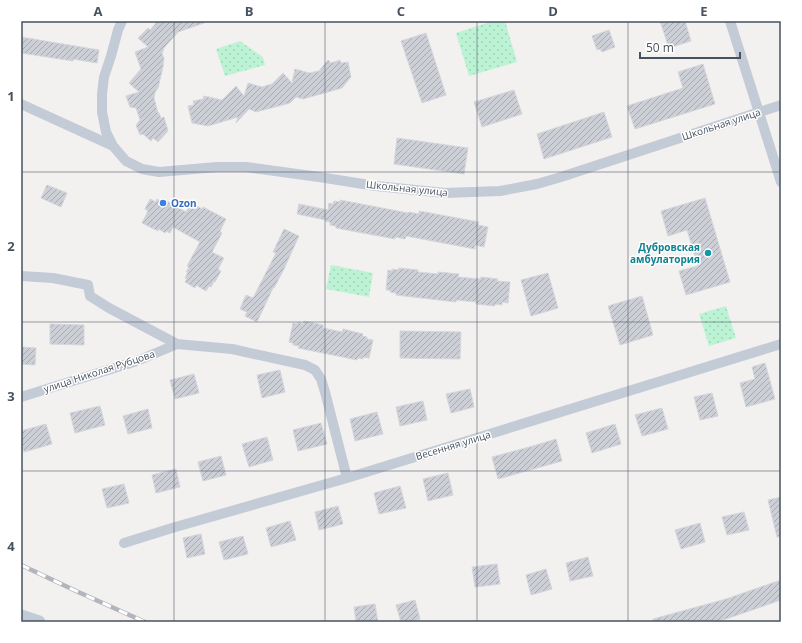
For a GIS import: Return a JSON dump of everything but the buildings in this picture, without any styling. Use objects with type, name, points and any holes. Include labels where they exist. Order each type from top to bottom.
[{"type":"street","points":[[113,146],[106,132],[102,112],[102,94],[104,77],[122,21]]},
{"type":"street","points":[[730,21],[781,182]]},
{"type":"street","points":[[21,104],[113,146]]},
{"type":"street","name":"Школьная улица","points":[[113,146],[126,161],[142,169],[160,172],[218,167],[246,167],[376,186],[445,193],[490,192],[530,185],[561,177],[781,105]]},
{"type":"street","points":[[21,276],[53,278],[88,285],[90,296],[109,308],[177,344],[232,349],[305,365],[315,370],[321,379],[325,392],[347,478]]},
{"type":"street","name":"улица Николая Рубцова","points":[[21,398],[137,360],[177,344]]},
{"type":"street","name":"Весенняя улица","points":[[124,543],[347,478],[781,344]]},
{"type":"street","points":[[21,616],[36,622]]},
{"type":"green space","points":[[493,21],[505,21],[517,62],[469,76],[456,33]]},
{"type":"green space","points":[[240,41],[263,57],[265,65],[225,76],[216,49]]},
{"type":"green space","points":[[331,265],[373,273],[369,297],[326,289]]},
{"type":"green space","points":[[726,306],[736,338],[709,346],[699,314]]},
{"type":"railway","points":[[21,565],[145,622]]},
{"type":"place","name":"Ozon","points":[[163,203]]},
{"type":"place","name":"Дубровская амбулатория","points":[[708,253]]}]
